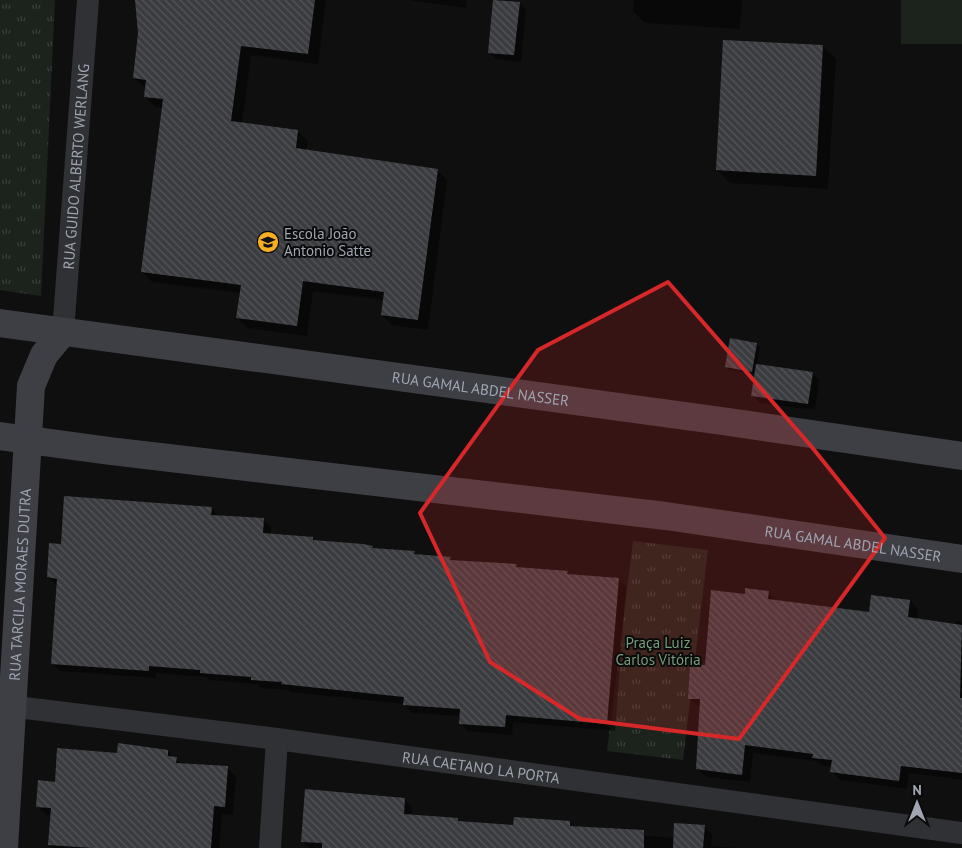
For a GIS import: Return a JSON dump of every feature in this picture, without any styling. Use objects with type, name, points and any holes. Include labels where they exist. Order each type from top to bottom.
[{"type":"street","name":"RUA GUIDO ALBERTO WERLANG","points":[[63,332],[88,0]]},
{"type":"street","name":"RUA GAMAL ABDEL NASSER","points":[[0,323],[722,421],[962,456]]},
{"type":"street","name":"RUA TARCILA MORAES DUTRA","points":[[4,848],[7,706],[31,386],[34,374],[44,355],[63,332]]},
{"type":"street","name":"RUA GAMAL ABDEL NASSER","points":[[0,436],[666,516],[962,559]]},
{"type":"street","name":"RUA CAETANO LA PORTA","points":[[7,706],[278,739],[962,833]]},
{"type":"street","points":[[270,848],[278,739]]},
{"type":"highlighted area","points":[[668,282],[811,446],[885,538],[739,739],[580,719],[490,662],[420,513],[538,350]]},
{"type":"green space","points":[[0,0],[55,0],[41,296],[0,290]]},
{"type":"green space","points":[[901,0],[962,0],[962,44],[901,44]]},
{"type":"green space","name":"Praça Luiz Carlos Vitória","points":[[633,541],[708,550],[683,760],[607,751]]},
{"type":"building","points":[[135,0],[315,0],[308,54],[241,46],[231,121],[298,130],[296,148],[438,169],[418,320],[381,315],[384,292],[303,281],[297,326],[236,318],[241,285],[141,272],[163,99],[144,97],[146,80],[133,78],[138,33]]},
{"type":"building","points":[[493,0],[520,2],[514,55],[488,53]]},
{"type":"building","points":[[723,40],[823,45],[816,176],[716,170]]},
{"type":"building","points":[[730,338],[757,343],[752,372],[725,367]]},
{"type":"building","points":[[756,364],[813,372],[808,404],[751,396]]},
{"type":"building","points":[[64,496],[212,507],[211,515],[264,518],[263,533],[313,537],[313,540],[363,544],[373,546],[372,548],[415,551],[414,554],[451,557],[450,560],[517,564],[516,567],[568,571],[567,574],[619,578],[607,724],[506,715],[505,727],[459,724],[460,709],[403,705],[404,697],[281,684],[282,682],[251,680],[251,677],[200,673],[200,670],[149,666],[149,671],[51,664],[57,579],[47,577],[49,543],[61,544]]},
{"type":"building","points":[[745,588],[769,591],[768,599],[869,612],[871,595],[910,600],[908,617],[962,625],[960,698],[962,698],[962,773],[901,766],[899,781],[830,772],[832,760],[812,758],[813,754],[745,745],[742,775],[696,769],[700,699],[688,699],[690,664],[705,665],[711,590],[745,594]]},
{"type":"building","points":[[118,743],[168,750],[168,756],[177,757],[176,763],[228,766],[225,807],[214,806],[211,848],[93,848],[48,845],[51,808],[36,807],[38,780],[55,782],[57,748],[117,753]]},
{"type":"building","points":[[305,789],[405,798],[404,814],[458,818],[458,821],[513,825],[514,817],[570,821],[570,826],[644,830],[644,848],[322,848],[322,843],[301,842]]},
{"type":"building","points":[[674,823],[705,825],[703,848],[673,848]]},
{"type":"place","name":"Escola João Antonio Satte","points":[[268,242]]}]
